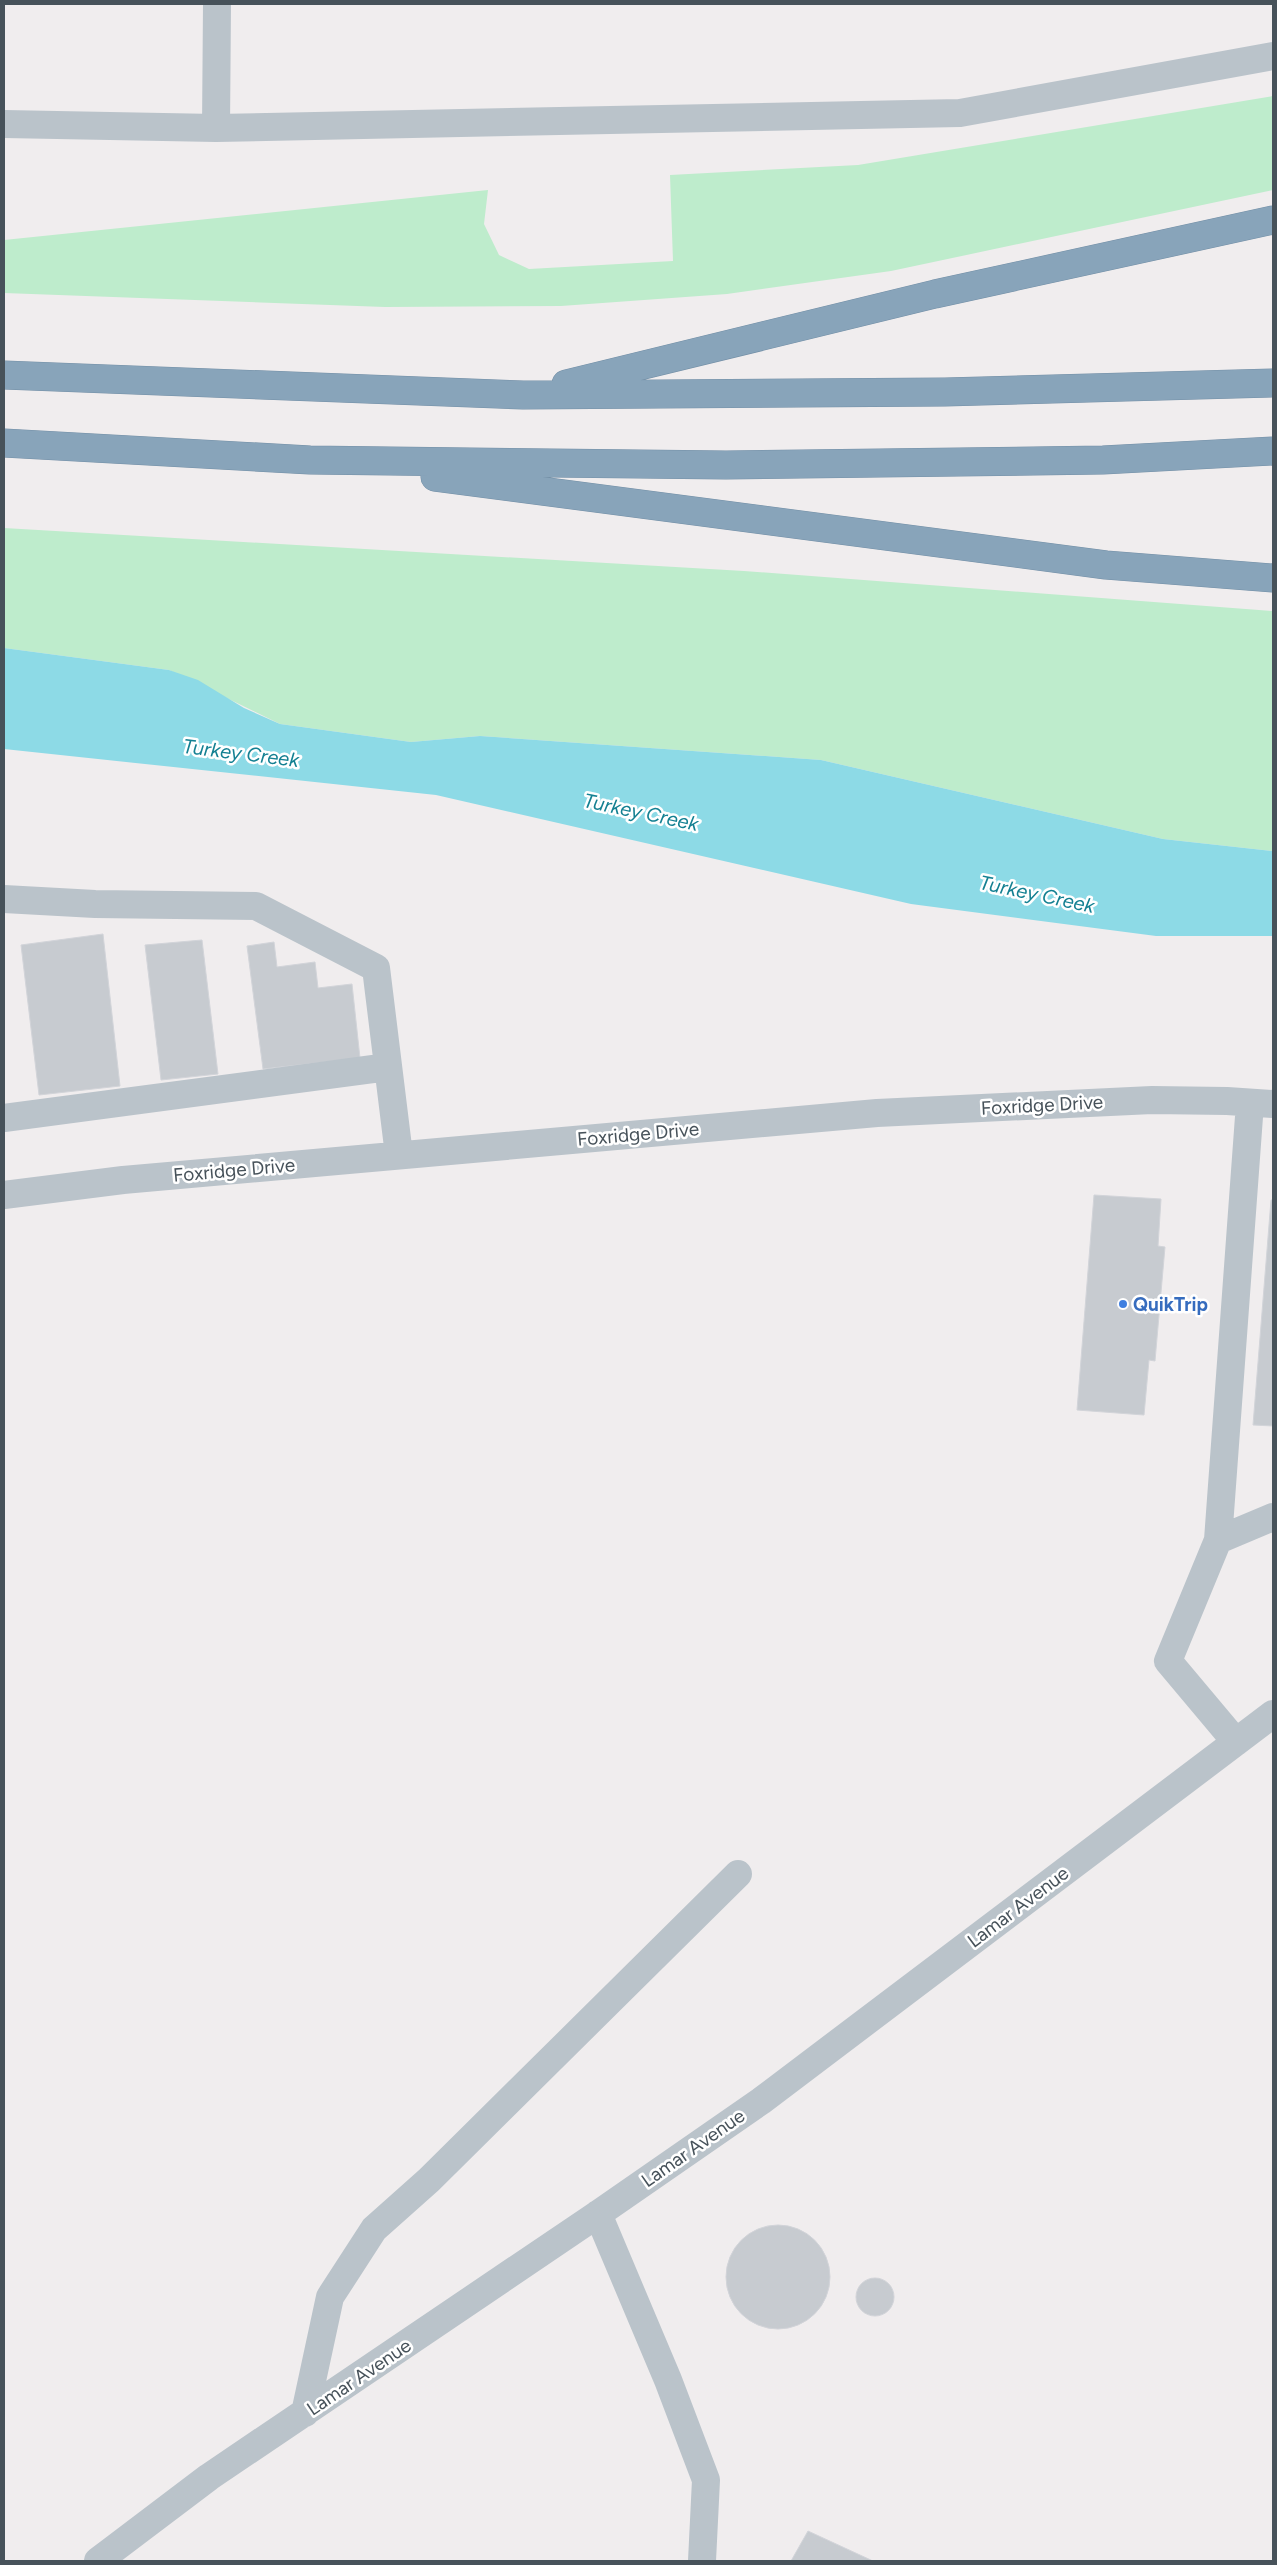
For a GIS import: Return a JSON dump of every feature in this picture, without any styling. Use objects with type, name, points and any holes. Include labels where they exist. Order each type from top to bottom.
[{"type":"highway","points":[[523,395],[935,294],[1273,220]]},
{"type":"highway","points":[[4,375],[523,395],[955,392],[1273,382]]},
{"type":"highway","points":[[4,443],[310,460],[726,466],[1103,460],[1273,451]]},
{"type":"highway","points":[[310,460],[1106,565],[1273,578]]},
{"type":"street","points":[[216,4],[216,128]]},
{"type":"street","points":[[4,124],[216,128],[960,112],[1273,56]]},
{"type":"street","points":[[4,899],[95,904],[256,906],[376,968],[399,1155]]},
{"type":"street","points":[[4,1118],[388,1067]]},
{"type":"street","name":"Foxridge Drive","points":[[4,1195],[123,1180],[877,1113],[1152,1100],[1261,1104]]},
{"type":"street","points":[[1236,1742],[1168,1661],[1218,1540],[1261,1104]]},
{"type":"street","points":[[1218,1540],[1273,1518]]},
{"type":"street","name":"Lamar Avenue","points":[[98,2561],[163,2510],[598,2214],[760,2101],[1273,1714]]},
{"type":"street","points":[[305,2413],[330,2297],[374,2229],[436,2173],[738,1874]]},
{"type":"street","points":[[598,2214],[668,2380],[706,2480],[702,2561]]},
{"type":"green space","points":[[1273,96],[1273,190],[891,271],[727,294],[561,306],[385,307],[4,293],[4,240],[488,190],[484,224],[499,255],[529,269],[673,261],[670,175],[858,165]]},
{"type":"green space","points":[[4,528],[744,571],[1273,611],[1273,851],[1163,839],[821,760],[480,736],[411,742],[280,724],[169,670],[4,648]]},
{"type":"water","name":"Turkey Creek","points":[[4,648],[169,670],[198,680],[244,708],[280,724],[411,742],[480,736],[821,760],[1163,839],[1273,851],[1273,936],[1156,936],[911,904],[436,795],[4,749]]},
{"type":"building","points":[[103,934],[120,1086],[39,1095],[21,945]]},
{"type":"building","points":[[202,940],[218,1074],[161,1080],[145,945]]},
{"type":"building","points":[[274,942],[277,967],[315,962],[318,988],[352,984],[360,1058],[263,1069],[247,946]]},
{"type":"building","name":"QuikTrip","points":[[1094,1195],[1161,1199],[1158,1246],[1165,1247],[1155,1361],[1149,1360],[1144,1415],[1077,1410]]},
{"type":"building","name":"QuikTrip","points":[[1271,1200],[1273,1200],[1273,1426],[1253,1425]]},
{"type":"building","points":[[778,2225],[798,2229],[815,2240],[826,2257],[830,2277],[826,2297],[815,2314],[798,2325],[778,2329],[758,2325],[741,2314],[730,2297],[726,2277],[730,2257],[741,2240],[758,2229]]},
{"type":"building","points":[[875,2278],[882,2279],[888,2284],[893,2290],[893,2304],[888,2310],[882,2315],[875,2316],[868,2315],[862,2310],[857,2304],[856,2297],[857,2290],[862,2284],[868,2279]]},
{"type":"building","points":[[808,2531],[873,2561],[791,2561]]},
{"type":"place","name":"QuikTrip","points":[[1123,1304]]}]
